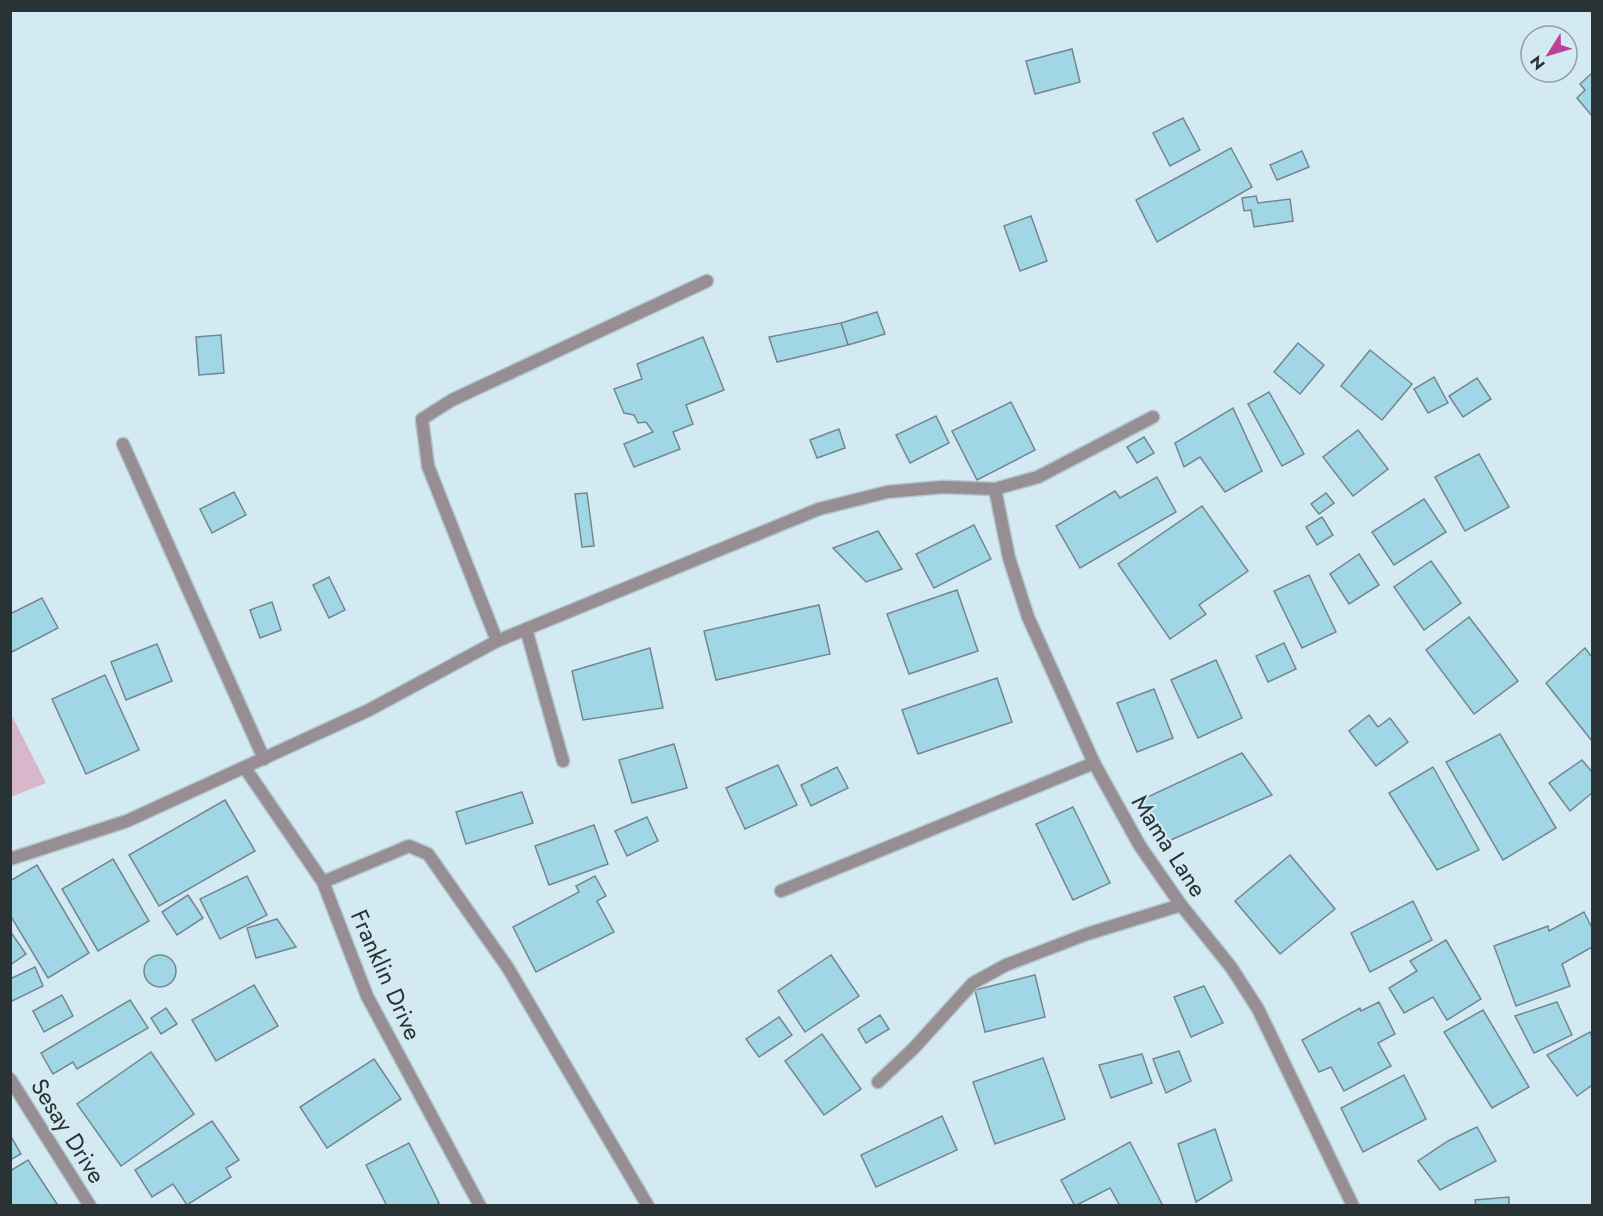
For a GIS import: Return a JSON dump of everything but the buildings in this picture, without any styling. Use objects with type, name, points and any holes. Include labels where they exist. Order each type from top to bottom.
[{"type":"street","points":[[497,641],[429,466],[422,419],[452,400],[707,282]]},
{"type":"street","points":[[10,859],[127,821],[369,710],[497,641],[819,509],[887,492],[943,487],[995,489],[1038,477],[1153,417]]},
{"type":"street","points":[[123,444],[264,759]]},
{"type":"street","name":"Mama Lane","points":[[995,489],[1009,558],[1028,617],[1094,763],[1140,846],[1181,905],[1231,967],[1258,1009],[1353,1206]]},
{"type":"street","points":[[526,629],[563,761]]},
{"type":"street","points":[[781,891],[1094,763]]},
{"type":"street","name":"Franklin Drive","points":[[244,768],[323,882],[367,996],[480,1206]]},
{"type":"street","points":[[323,882],[409,846],[428,854],[508,968],[648,1206]]},
{"type":"street","points":[[878,1082],[914,1048],[973,983],[1006,965],[1087,934],[1181,905]]},
{"type":"street","name":"Sesay Drive","points":[[10,1079],[90,1206]]},
{"type":"shaded area","points":[[10,712],[46,783],[11,797],[10,797]]}]
